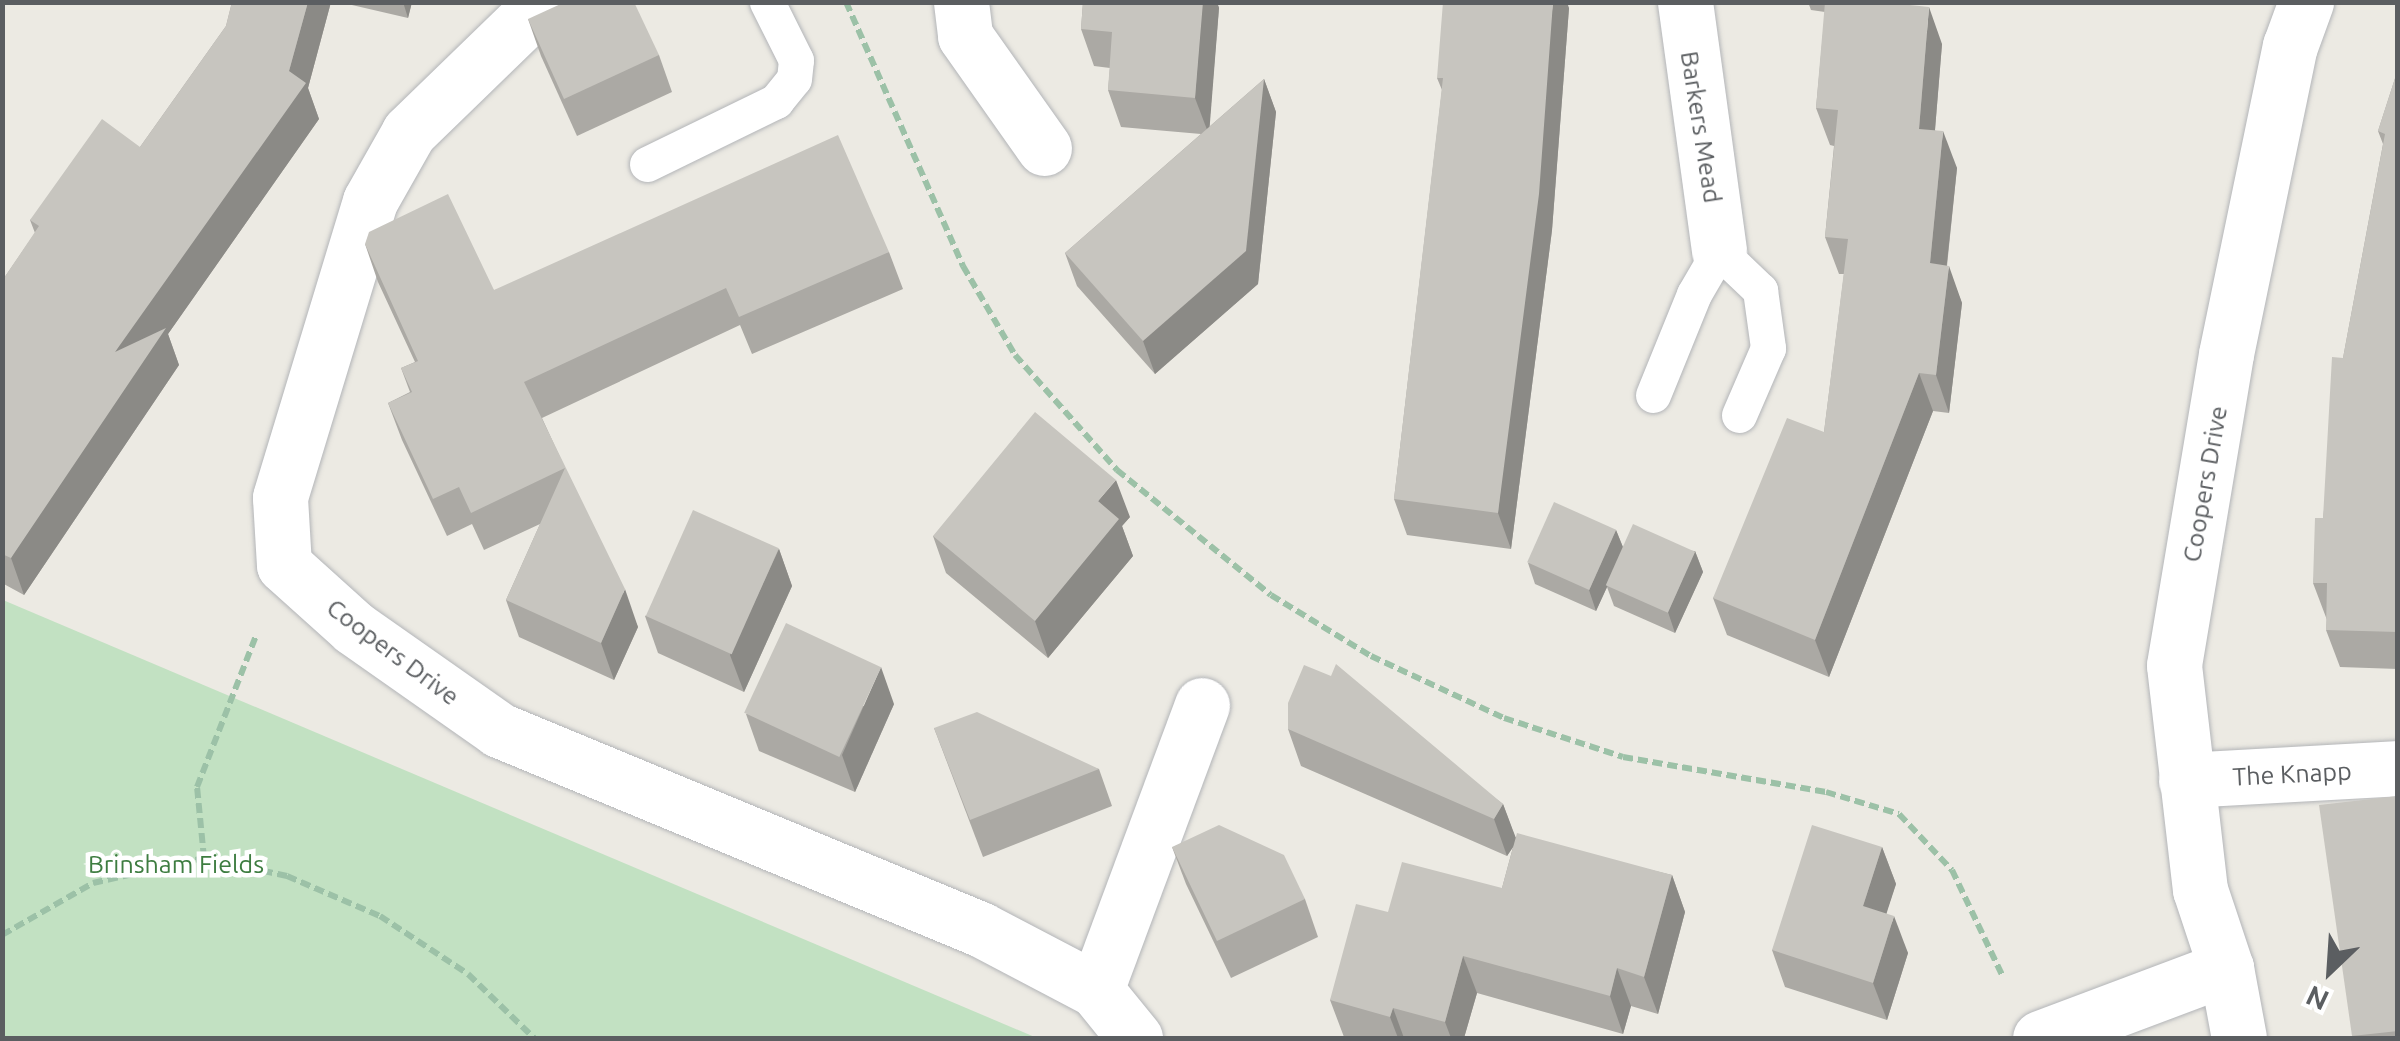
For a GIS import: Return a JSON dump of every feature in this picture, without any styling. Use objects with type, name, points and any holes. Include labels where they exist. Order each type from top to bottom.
[{"type":"street","points":[[284,566],[280,498],[370,202],[408,132],[543,2]]},
{"type":"street","points":[[961,2],[965,36],[1044,148]]},
{"type":"street","name":"Barkers Mead","points":[[1684,2],[1720,251]]},
{"type":"street","name":"Coopers Drive","points":[[2239,1038],[2226,968],[2200,890],[2174,664],[2226,354],[2290,46],[2306,2]]},
{"type":"street","name":"Coopers Drive","points":[[284,566],[354,628],[499,730],[980,929],[1096,990],[1135,1038]]},
{"type":"street","points":[[1096,990],[1202,705]]},
{"type":"street","name":"The Knapp","points":[[2186,780],[2398,768]]},
{"type":"street","points":[[2040,1038],[2226,968]]},
{"type":"lane","points":[[646,164],[776,101],[794,79],[796,60],[767,2]]},
{"type":"lane","points":[[1654,395],[1694,294],[1720,251],[1760,290],[1768,348],[1739,415]]},
{"type":"path","points":[[846,2],[963,266],[1015,355],[1117,470],[1271,595],[1372,656],[1504,718],[1623,757],[1826,792],[1899,814],[1952,870],[2006,984]]},
{"type":"path","points":[[204,858],[197,787],[284,566]]},
{"type":"path","points":[[2,936],[93,883],[204,858],[286,876],[380,916],[468,974],[534,1038]]},
{"type":"green space","name":"Brinsham Fields","points":[[3,600],[1037,1038],[3,1038]]},
{"type":"building","points":[[232,2],[308,2],[289,71],[306,83],[115,352],[166,328],[11,558],[2,554],[2,281],[39,226],[30,220],[102,119],[140,147],[226,26]]},
{"type":"building","points":[[565,2],[634,2],[659,55],[564,99],[528,19]]},
{"type":"building","points":[[1083,2],[1203,2],[1195,98],[1108,90],[1112,32],[1081,29]]},
{"type":"building","points":[[1443,2],[1553,2],[1539,194],[1498,513],[1394,499],[1443,78],[1437,78]]},
{"type":"building","points":[[1825,2],[1929,7],[1919,129],[1943,131],[1930,263],[1949,266],[1936,375],[1919,373],[1815,640],[1713,598],[1787,418],[1824,432],[1848,239],[1825,237],[1838,110],[1816,108]]},
{"type":"building","points":[[2398,69],[2398,632],[2326,630],[2327,583],[2313,583],[2315,518],[2323,518],[2332,357],[2343,358],[2385,134],[2378,131]]},
{"type":"building","points":[[1264,79],[1246,251],[1143,341],[1065,253]]},
{"type":"building","points":[[838,135],[889,252],[739,317],[726,288],[524,382],[625,589],[601,643],[506,600],[565,468],[471,513],[459,487],[433,499],[388,403],[412,392],[401,368],[418,361],[365,244],[369,232],[448,194],[494,290]]},
{"type":"building","points":[[1035,412],[1116,480],[1098,501],[1119,519],[1035,621],[933,536]]},
{"type":"building","points":[[1554,502],[1616,530],[1589,590],[1527,562]]},
{"type":"building","points":[[693,510],[779,548],[732,654],[646,616]]},
{"type":"building","points":[[1633,524],[1695,552],[1668,613],[1606,585]]},
{"type":"building","points":[[786,623],[881,667],[839,757],[744,713]]},
{"type":"building","points":[[1336,664],[1503,804],[1494,819],[1288,729],[1288,703],[1304,665],[1331,676]]},
{"type":"building","points":[[977,712],[1099,769],[970,820],[934,728]]},
{"type":"building","points":[[2398,796],[2398,1031],[2352,1036],[2319,805]]},
{"type":"building","points":[[1219,825],[1284,855],[1305,899],[1217,941],[1172,847]]},
{"type":"building","points":[[1812,825],[1882,847],[1863,906],[1894,916],[1873,983],[1772,950]]},
{"type":"building","points":[[1517,833],[1672,875],[1644,977],[1617,968],[1610,996],[1463,956],[1445,1022],[1393,1008],[1390,1017],[1330,1000],[1356,904],[1388,912],[1402,862],[1502,888]]}]
